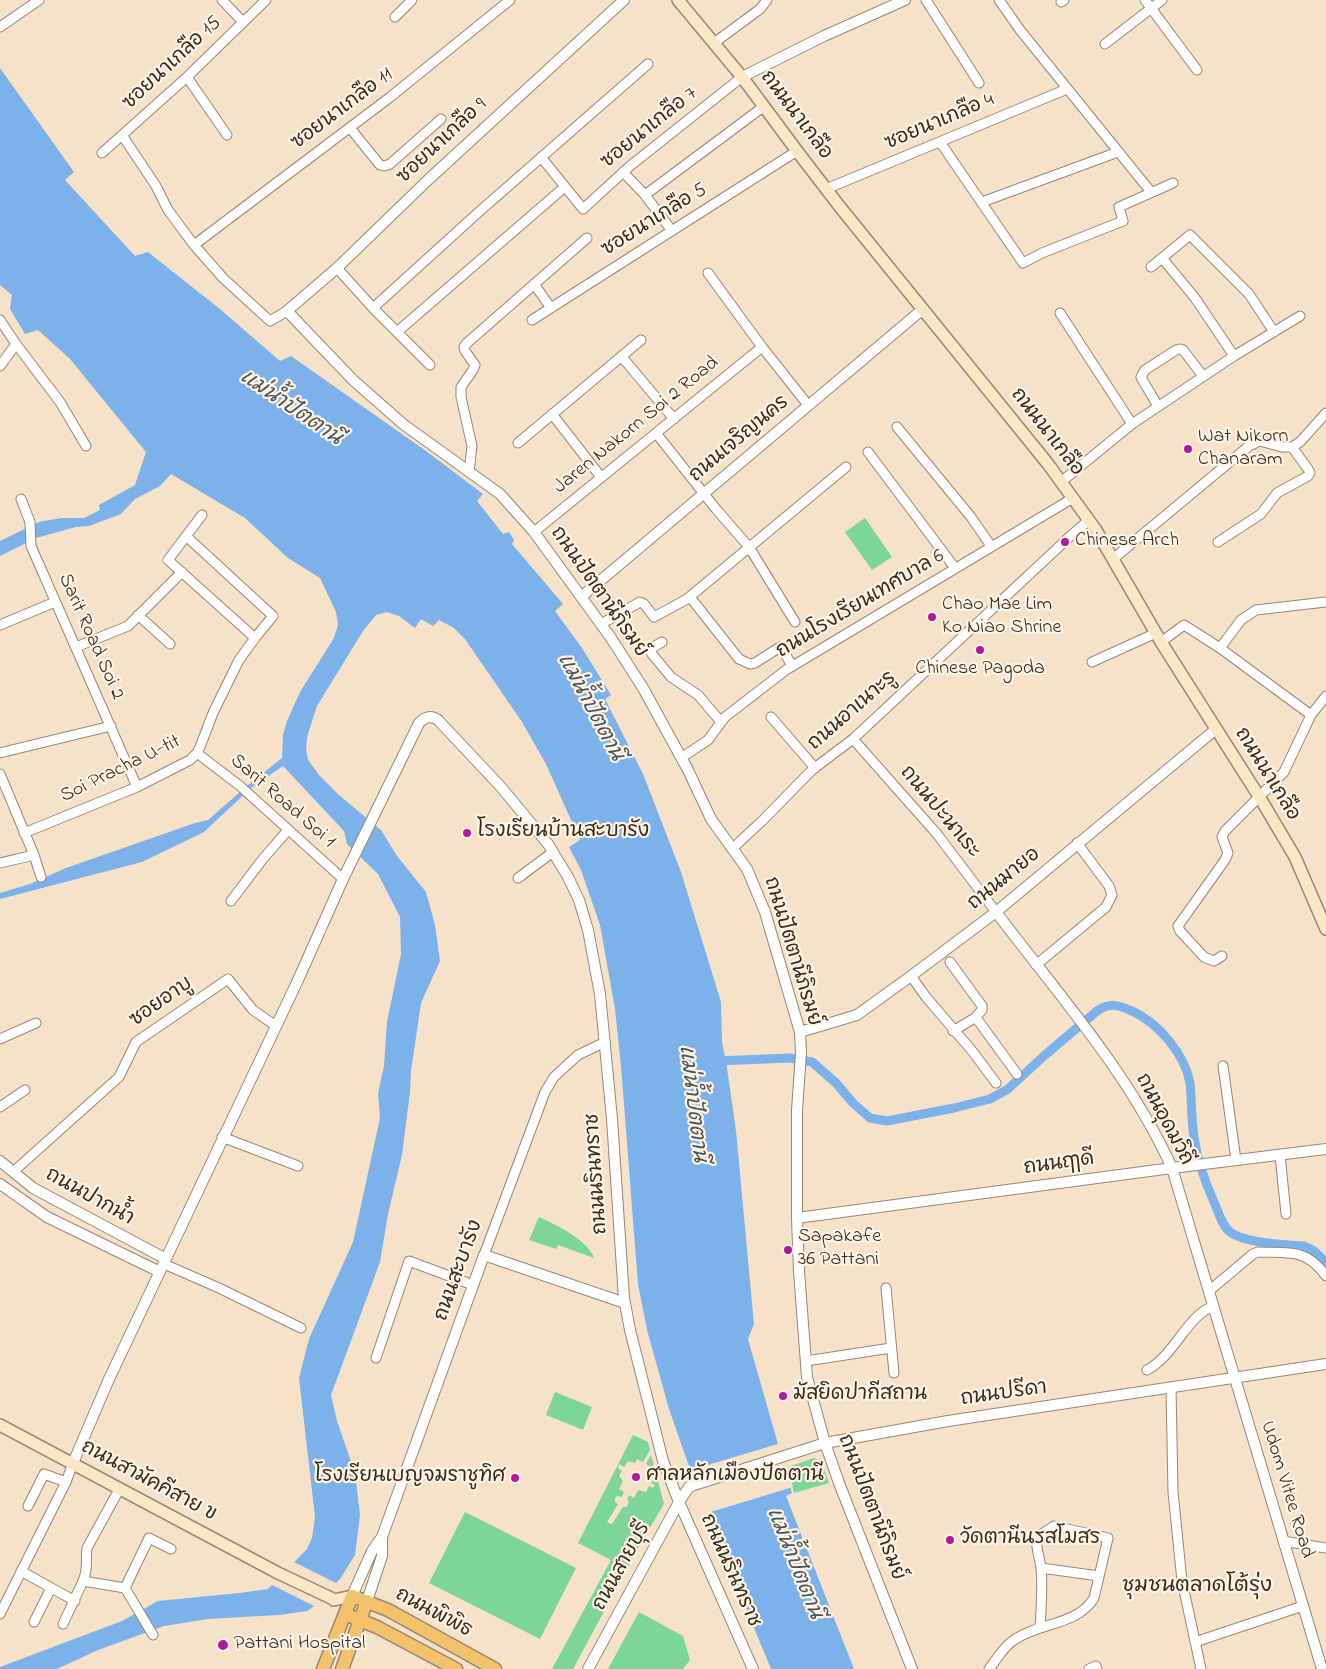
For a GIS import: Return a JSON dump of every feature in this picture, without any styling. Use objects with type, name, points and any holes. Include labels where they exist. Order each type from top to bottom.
[{"type":"main road","name":"ถนนนาเกลือ","points":[[678,0],[742,77],[796,151],[1061,482],[1089,520],[1159,638],[1260,798],[1294,857],[1326,929]]},
{"type":"main road","name":"ถนนสามัคคีสาย ข","points":[[0,1425],[278,1572],[333,1599]]},
{"type":"main road","points":[[345,1614],[333,1599],[352,1596]]},
{"type":"main road","points":[[323,1669],[352,1596]]},
{"type":"main road","name":"ถนนพิพิธ","points":[[352,1596],[388,1610],[496,1669]]},
{"type":"main road","points":[[342,1669],[367,1601]]},
{"type":"main road","name":"ถนนพิพิธ","points":[[345,1614],[377,1627],[456,1669]]},
{"type":"street","points":[[0,27],[39,0]]},
{"type":"street","points":[[222,0],[243,22]]},
{"type":"street","name":"ซอยนาเกลือ 15","points":[[102,153],[187,77],[266,0]]},
{"type":"street","points":[[395,16],[412,0]]},
{"type":"street","name":"ซอยนาเกลือ 11","points":[[194,245],[389,98],[510,0]]},
{"type":"street","name":"ซอยนาเกลือ 9","points":[[286,311],[337,268],[429,179],[624,0]]},
{"type":"street","points":[[714,43],[760,8],[767,0]]},
{"type":"street","points":[[742,77],[824,36],[904,0]]},
{"type":"street","points":[[926,0],[980,83]]},
{"type":"street","points":[[999,0],[1020,30],[1151,192]]},
{"type":"street","points":[[1145,0],[1197,70]]},
{"type":"street","points":[[1105,44],[1162,0]]},
{"type":"street","points":[[373,308],[648,64]]},
{"type":"street","points":[[187,77],[228,135]]},
{"type":"street","name":"ซอยนาเกลือ 7","points":[[541,158],[583,209],[623,172],[742,77]]},
{"type":"street","name":"ซอยนาเกลือ 4","points":[[826,189],[1067,88]]},
{"type":"street","points":[[645,195],[763,107]]},
{"type":"street","points":[[350,128],[380,165],[384,166],[390,164],[441,119]]},
{"type":"street","points":[[122,136],[156,186],[168,210],[222,278],[270,321],[286,311]]},
{"type":"street","points":[[940,142],[1023,263],[1123,222],[1119,207],[1173,183]]},
{"type":"street","name":"ซอยนาเกลือ 5","points":[[532,320],[796,151]]},
{"type":"street","points":[[982,202],[1118,152]]},
{"type":"street","points":[[623,172],[645,195],[672,231]]},
{"type":"street","points":[[397,332],[560,191]]},
{"type":"street","points":[[1151,267],[1190,235],[1250,294],[1274,332]]},
{"type":"street","points":[[469,472],[472,446],[461,397],[461,387],[475,365],[464,347],[587,238]]},
{"type":"street","points":[[1162,258],[1195,298],[1234,356]]},
{"type":"street","points":[[337,268],[430,366]]},
{"type":"street","points":[[708,273],[808,406]]},
{"type":"street","points":[[534,284],[551,308]]},
{"type":"street","name":"ถนนเจริญนคร","points":[[581,597],[922,309]]},
{"type":"street","name":"ถนนปัตตานีภิรมย์","points":[[286,311],[353,380],[403,424],[500,494],[534,532],[601,624],[643,688],[712,819],[747,869],[765,912],[800,1032],[801,1053],[797,1110],[798,1271],[807,1377],[826,1442],[855,1525],[912,1669]]},
{"type":"street","points":[[1060,313],[1132,424]]},
{"type":"street","points":[[1061,482],[1132,424],[1234,356],[1300,316]]},
{"type":"street","points":[[0,320],[60,402],[86,446]]},
{"type":"street","points":[[518,443],[641,340]]},
{"type":"street","points":[[0,366],[16,344]]},
{"type":"street","name":"Jaren Nakorn Soi 2 Road","points":[[534,532],[762,347]]},
{"type":"street","points":[[1158,406],[1141,377],[1145,370],[1180,349],[1183,350],[1203,376]]},
{"type":"street","points":[[622,356],[674,419]]},
{"type":"street","points":[[1113,559],[1248,446],[1260,442],[1282,447],[1292,447],[1300,442],[1326,413]]},
{"type":"street","points":[[552,414],[601,477]]},
{"type":"street","points":[[897,427],[971,517],[991,546]]},
{"type":"street","points":[[656,433],[748,547],[795,622]]},
{"type":"street","points":[[1218,542],[1261,514],[1277,493],[1308,476],[1310,473],[1308,469],[1292,447]]},
{"type":"street","points":[[868,452],[954,568]]},
{"type":"street","points":[[601,624],[640,602],[644,604],[654,617],[690,597],[846,467]]},
{"type":"street","name":"ถนนโรงเรียนเทศบาล 6","points":[[681,758],[708,740],[725,717],[792,666],[1073,498]]},
{"type":"street","name":"Sarit Road Soi 2","points":[[21,499],[30,522],[32,546],[137,787]]},
{"type":"street","points":[[202,515],[168,560],[255,638]]},
{"type":"street","name":"ถนนอาเนาะรู","points":[[733,848],[815,768],[853,738],[1089,520]]},
{"type":"street","name":"Soi Pracha U-tit","points":[[24,833],[137,787],[190,760],[197,753],[210,720],[239,660],[273,616],[186,536]]},
{"type":"street","points":[[76,647],[128,626],[182,572]]},
{"type":"street","points":[[690,597],[739,660],[750,664],[780,647],[792,666]]},
{"type":"street","points":[[0,626],[55,602]]},
{"type":"street","points":[[1220,648],[1241,620],[1256,610],[1326,602]]},
{"type":"street","points":[[138,616],[170,644]]},
{"type":"street","points":[[1092,662],[1159,638],[1184,625],[1220,648],[1310,715]]},
{"type":"street","points":[[662,642],[650,649],[652,654],[671,677],[698,696],[721,722]]},
{"type":"street","points":[[1222,956],[1214,961],[1204,957],[1180,931],[1178,926],[1225,860],[1228,853],[1222,836],[1225,831],[1284,772],[1310,715],[1326,696]]},
{"type":"street","name":"ถนนนรินทราช","points":[[342,879],[420,723],[426,717],[433,717],[438,720],[501,787],[553,852],[568,876],[588,930],[600,994],[612,1120],[620,1248],[625,1303],[630,1330],[663,1461],[679,1502],[753,1669]]},
{"type":"street","points":[[771,717],[815,768]]},
{"type":"street","points":[[0,753],[111,726]]},
{"type":"street","name":"ถนนมายอ","points":[[800,1032],[858,1015],[996,912],[1216,729]]},
{"type":"street","name":"ถนนปะนาเระ","points":[[853,738],[937,834],[996,912]]},
{"type":"street","name":"Sarit Road Soi 1","points":[[197,753],[240,786],[342,879]]},
{"type":"street","points":[[0,774],[41,877]]},
{"type":"street","points":[[231,901],[288,830]]},
{"type":"street","points":[[1036,965],[1106,907],[1112,895],[1109,886],[1077,843]]},
{"type":"street","points":[[518,878],[553,852]]},
{"type":"street","points":[[0,863],[34,856]]},
{"type":"street","points":[[0,1614],[66,1482],[109,1379],[276,1026],[342,879]]},
{"type":"street","name":"ถนนอุดมวิถี","points":[[996,912],[1121,1077],[1162,1146],[1172,1168],[1235,1378]]},
{"type":"street","points":[[950,962],[982,1006],[982,1010],[975,1018],[953,1030]]},
{"type":"street","points":[[911,976],[996,1083]]},
{"type":"street","name":"ซอยอาบู","points":[[4,1168],[119,1077],[136,1042],[228,980],[253,1010],[276,1026]]},
{"type":"street","points":[[975,1018],[1017,1074]]},
{"type":"street","points":[[0,1039],[36,1023]]},
{"type":"street","name":"ถนนสะบารัง","points":[[382,1537],[545,1092],[554,1077],[578,1055],[605,1042]]},
{"type":"street","points":[[1223,1066],[1236,1160]]},
{"type":"street","points":[[0,1107],[25,1090]]},
{"type":"street","points":[[222,1137],[298,1166]]},
{"type":"street","name":"ถนนฤๅดี","points":[[797,1218],[1207,1163],[1326,1149]]},
{"type":"street","points":[[1280,1155],[1286,1214]]},
{"type":"street","name":"ถนนปากน้ำ","points":[[4,1168],[33,1188],[164,1265]]},
{"type":"street","name":"ถนนปากน้ำ","points":[[0,1184],[47,1217],[89,1239],[164,1265]]},
{"type":"street","points":[[1209,1291],[1253,1254],[1258,1252],[1304,1255],[1319,1266],[1326,1276]]},
{"type":"street","points":[[484,1255],[625,1303]]},
{"type":"street","points":[[376,1358],[409,1261],[473,1285]]},
{"type":"street","points":[[164,1265],[219,1288],[301,1328]]},
{"type":"street","points":[[886,1288],[894,1373]]},
{"type":"street","points":[[1147,1370],[1163,1359],[1202,1312],[1214,1306]]},
{"type":"street","points":[[806,1360],[891,1348]]},
{"type":"street","name":"ถนนปรีดา","points":[[694,1485],[826,1442],[1326,1364]]},
{"type":"street","name":"Udom Vitee Road","points":[[1235,1378],[1322,1669]]},
{"type":"street","points":[[1171,1388],[1173,1492],[1182,1581],[1200,1669]]},
{"type":"street","points":[[28,1506],[44,1474],[66,1482]]},
{"type":"street","name":"ถนนสายบุรี","points":[[588,1669],[679,1502],[689,1488],[694,1485]]},
{"type":"street","points":[[63,1624],[75,1601],[88,1567],[87,1548],[120,1488]]},
{"type":"street","points":[[989,1669],[1004,1648],[1013,1640],[1080,1614],[1090,1605],[1094,1598],[1108,1538],[1054,1526],[1037,1536],[1036,1542],[1041,1568],[1040,1628]]},
{"type":"street","points":[[352,1596],[372,1551],[382,1537]]},
{"type":"street","points":[[367,1601],[382,1556],[382,1537]]},
{"type":"street","points":[[125,1588],[149,1538],[170,1549]]},
{"type":"street","points":[[1283,1541],[1326,1548]]},
{"type":"street","points":[[1041,1568],[1099,1576]]},
{"type":"street","points":[[21,1571],[75,1601]]},
{"type":"street","points":[[83,1581],[125,1588],[153,1635]]},
{"type":"street","points":[[34,1622],[51,1588]]},
{"type":"street","points":[[1195,1642],[1303,1606]]},
{"type":"street","points":[[1089,1669],[1096,1666],[1097,1669]]},
{"type":"green space","points":[[865,518],[892,557],[872,570],[845,532]]},
{"type":"green space","points":[[539,1217],[579,1239],[586,1245],[594,1258],[558,1245],[556,1249],[529,1240]]},
{"type":"green space","points":[[555,1392],[592,1407],[583,1430],[546,1415]]},
{"type":"green space","points":[[633,1435],[648,1442],[650,1450],[643,1462],[637,1459],[635,1463],[628,1461],[624,1467],[619,1464],[618,1468],[622,1471],[619,1476],[623,1481],[619,1489],[624,1492],[622,1497],[617,1496],[615,1499],[615,1502],[618,1504],[607,1522],[612,1524],[623,1507],[627,1507],[629,1495],[634,1498],[638,1490],[646,1492],[649,1486],[653,1488],[655,1485],[651,1483],[655,1477],[650,1472],[652,1468],[646,1464],[651,1455],[664,1504],[573,1669],[552,1669],[611,1560],[578,1543]]},
{"type":"green space","points":[[814,1458],[822,1465],[829,1483],[794,1493],[788,1467]]},
{"type":"green space","points":[[465,1512],[576,1568],[540,1639],[429,1583]]},
{"type":"green space","points":[[639,1612],[683,1636],[690,1660],[683,1669],[608,1669]]},
{"type":"water","name":"แม่น้ำปัตตานี","points":[[0,68],[74,172],[65,180],[135,256],[148,252],[220,309],[280,361],[291,356],[426,451],[483,494],[477,501],[503,534],[509,532],[514,540],[512,544],[563,604],[555,611],[582,648],[611,695],[605,699],[643,774],[681,872],[721,1002],[722,1043],[736,1131],[754,1324],[748,1339],[792,1493],[786,1496],[854,1669],[771,1669],[698,1492],[669,1409],[647,1330],[638,1284],[615,1009],[600,925],[581,870],[569,847],[580,840],[546,764],[522,722],[465,639],[454,628],[439,620],[433,626],[421,619],[415,628],[399,616],[387,612],[376,615],[363,631],[317,706],[307,737],[306,749],[308,760],[319,775],[339,795],[381,830],[397,856],[426,892],[435,925],[440,961],[421,1003],[402,1155],[388,1214],[380,1262],[331,1395],[337,1421],[355,1473],[360,1515],[355,1555],[340,1579],[307,1611],[279,1615],[208,1619],[164,1626],[98,1650],[57,1669],[0,1669],[0,1667],[122,1621],[158,1601],[268,1589],[307,1549],[312,1538],[315,1517],[299,1378],[309,1339],[353,1242],[380,1118],[378,1093],[384,1066],[387,1022],[401,954],[400,917],[378,874],[347,844],[344,831],[283,766],[251,788],[204,832],[142,862],[0,899],[0,893],[30,884],[66,868],[208,820],[282,758],[283,735],[287,721],[300,692],[334,638],[338,625],[336,612],[320,578],[288,558],[245,518],[171,474],[160,486],[135,499],[121,514],[89,526],[76,527],[36,538],[0,556],[0,541],[39,522],[61,518],[84,518],[100,510],[99,505],[135,485],[146,452],[70,359],[38,330],[25,334],[10,309],[12,295],[0,285]]},
{"type":"pier","points":[[781,1443],[793,1487],[704,1514],[688,1471]]},
{"type":"pier","points":[[292,1561],[338,1584],[316,1607],[270,1584]]},
{"type":"waterway","points":[[716,1061],[790,1058],[812,1062],[836,1083],[853,1103],[870,1118],[887,1121],[990,1099],[1008,1089],[1097,1011],[1111,1005],[1123,1007],[1152,1023],[1177,1051],[1183,1062],[1190,1083],[1193,1130],[1199,1162],[1222,1222],[1227,1229],[1236,1236],[1245,1239],[1304,1246],[1313,1250],[1326,1262]]},
{"type":"place","name":"Wat Nikorn Chanaram","points":[[1188,449]]},
{"type":"place","name":"Chinese Arch","points":[[1065,542]]},
{"type":"place","name":"Chao Mae Lim Ko Niao Shrine","points":[[932,617]]},
{"type":"place","name":"Chinese Pagoda","points":[[980,650]]},
{"type":"place","name":"โรงเรียนบ้านสะบารัง","points":[[467,833]]},
{"type":"place","name":"Sapakafe 36 Pattani","points":[[788,1250]]},
{"type":"place","name":"มัสยิดปากีสถาน","points":[[783,1396]]},
{"type":"place","name":"ศาลหลักเมืองปัตตานี","points":[[636,1477]]},
{"type":"place","name":"โรงเรียนเบญจมราชูทิศ","points":[[515,1478]]},
{"type":"place","name":"วัดตานีนรสโมสร","points":[[950,1540]]},
{"type":"place","name":"Pattani Hospital","points":[[223,1645]]},
{"type":"district","name":"ชุมชนตลาดโต้รุ่ง","points":[[1197,1588]]}]
